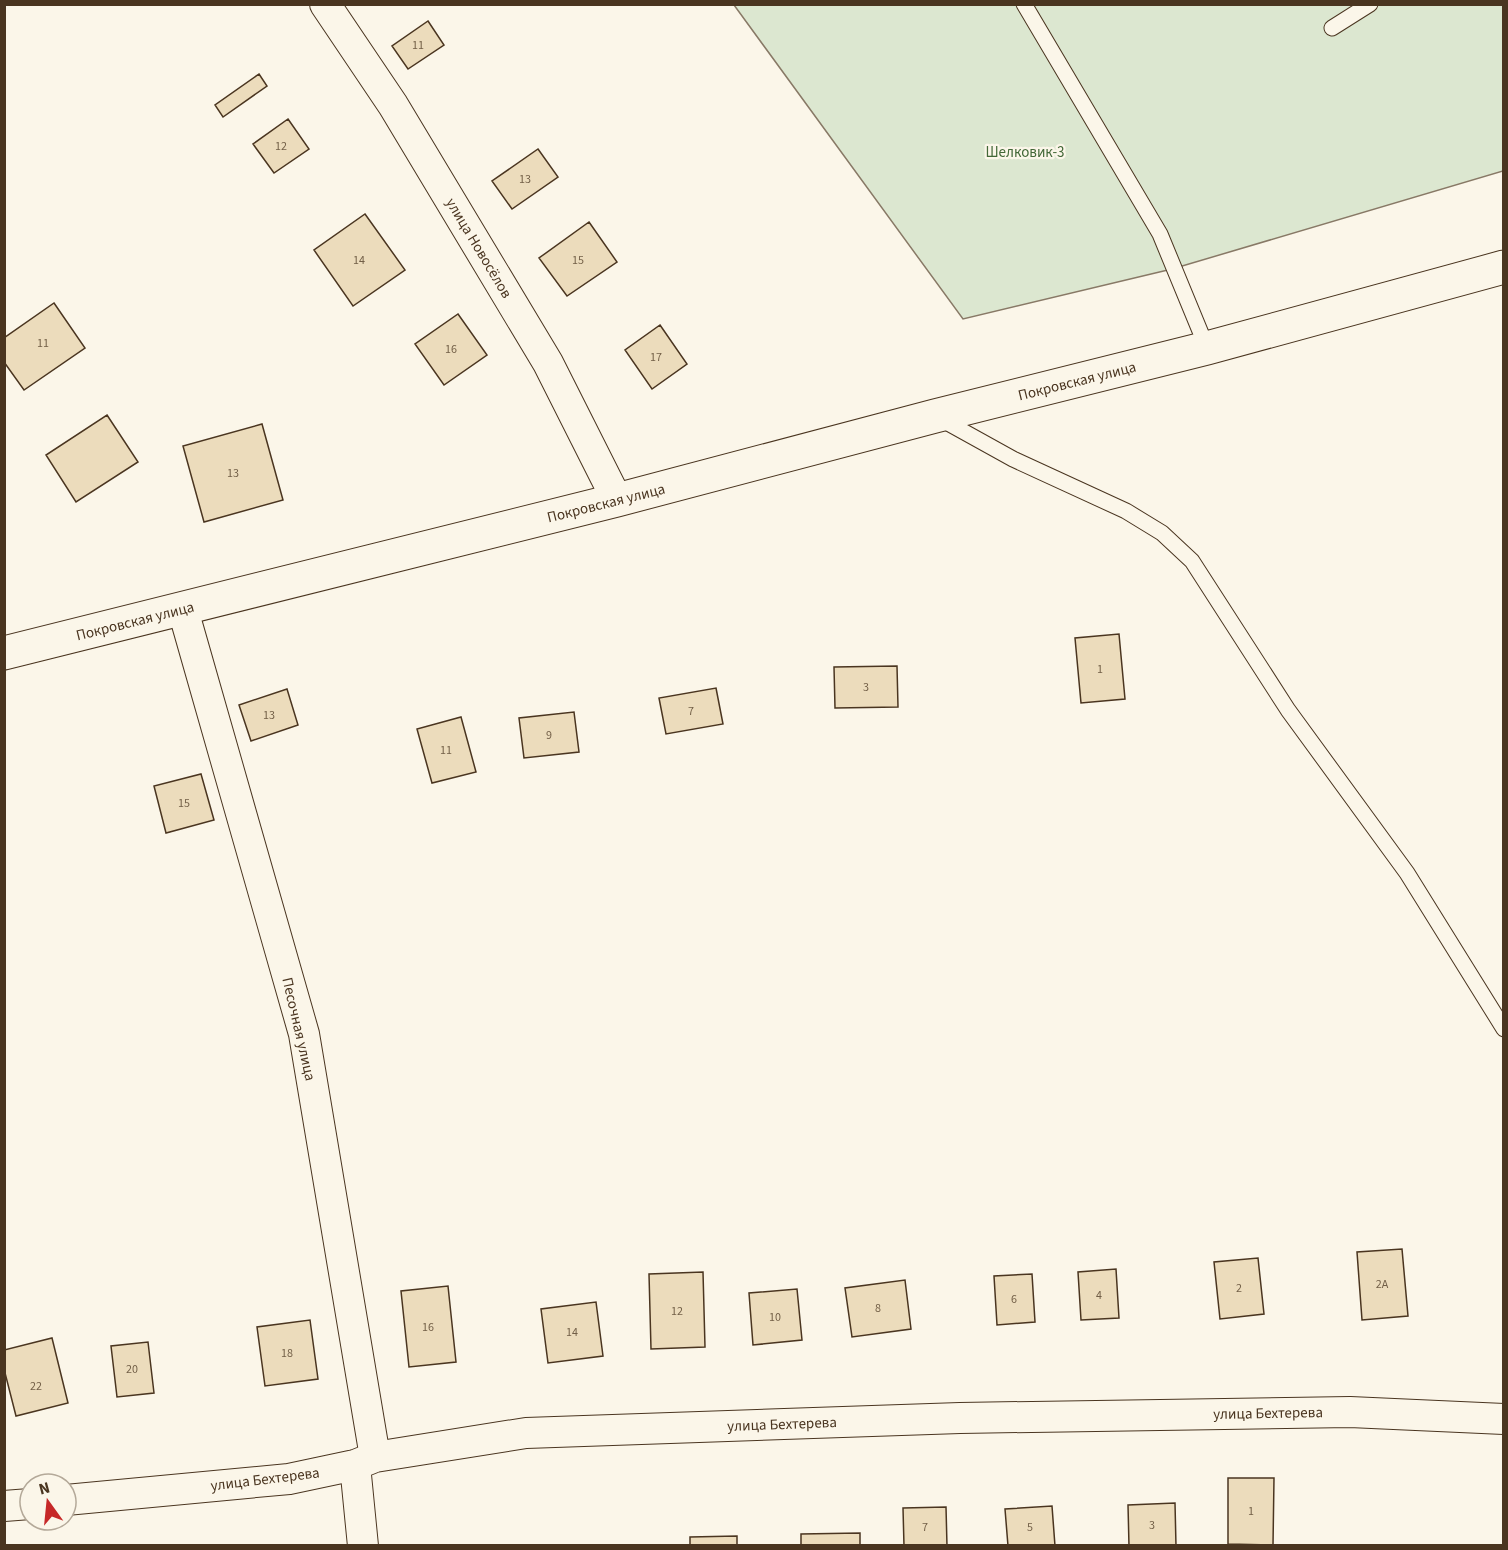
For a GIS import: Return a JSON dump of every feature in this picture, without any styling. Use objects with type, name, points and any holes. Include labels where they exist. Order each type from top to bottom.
[{"type":"street","name":"улица Новосёлов","points":[[325,4],[393,105],[548,363],[617,500]]},
{"type":"street","name":"Покровская улица","points":[[4,652],[617,500],[935,416],[1207,348],[1503,267]]},
{"type":"street","name":"Песочная улица","points":[[183,609],[304,1034],[365,1461],[363,1545]]},
{"type":"street","name":"улица Бехтерева","points":[[78,1499],[289,1479],[365,1461],[526,1433],[960,1418],[1350,1412],[1503,1419]]},
{"type":"lane","points":[[1024,4],[1160,234],[1207,348]]},
{"type":"lane","points":[[1332,28],[1370,4]]},
{"type":"lane","points":[[935,416],[1013,459],[1126,511],[1162,533],[1192,561],[1288,710],[1407,873],[1503,1029]]},
{"type":"green space","name":"Шелковик-3","points":[[734,5],[1503,5],[1503,171],[1172,269],[963,319]]},
{"type":"building","points":[[428,21],[444,45],[408,69],[392,46]]},
{"type":"building","points":[[259,74],[267,86],[223,117],[215,105]]},
{"type":"building","points":[[288,119],[309,149],[274,173],[253,144]]},
{"type":"building","points":[[538,149],[558,177],[512,209],[492,181]]},
{"type":"building","points":[[365,214],[405,270],[353,306],[314,250]]},
{"type":"building","points":[[589,222],[617,262],[567,296],[539,258]]},
{"type":"building","points":[[54,303],[85,348],[24,390],[4,362],[4,338]]},
{"type":"building","points":[[458,314],[487,355],[444,385],[415,344]]},
{"type":"building","points":[[660,325],[687,364],[652,389],[625,350]]},
{"type":"building","points":[[107,415],[138,462],[76,502],[46,455]]},
{"type":"building","points":[[262,424],[283,500],[204,522],[183,446]]},
{"type":"building","points":[[1119,634],[1125,699],[1081,703],[1075,638]]},
{"type":"building","points":[[897,666],[898,707],[835,708],[834,667]]},
{"type":"building","points":[[716,688],[723,724],[666,734],[659,698]]},
{"type":"building","points":[[287,689],[298,725],[251,741],[239,705]]},
{"type":"building","points":[[574,712],[579,752],[524,758],[519,718]]},
{"type":"building","points":[[461,717],[476,772],[432,783],[417,729]]},
{"type":"building","points":[[201,774],[214,820],[166,833],[154,786]]},
{"type":"building","points":[[1402,1249],[1408,1316],[1362,1320],[1357,1252]]},
{"type":"building","points":[[1258,1258],[1264,1314],[1220,1319],[1214,1262]]},
{"type":"building","points":[[1116,1269],[1119,1318],[1081,1320],[1078,1272]]},
{"type":"building","points":[[703,1272],[705,1347],[651,1349],[649,1274]]},
{"type":"building","points":[[1032,1274],[1035,1322],[997,1325],[994,1276]]},
{"type":"building","points":[[905,1280],[911,1329],[852,1337],[845,1288]]},
{"type":"building","points":[[448,1286],[456,1362],[409,1367],[401,1291]]},
{"type":"building","points":[[797,1289],[802,1340],[753,1345],[749,1293]]},
{"type":"building","points":[[596,1302],[603,1356],[548,1363],[541,1309]]},
{"type":"building","points":[[310,1320],[318,1379],[265,1386],[257,1327]]},
{"type":"building","points":[[52,1338],[68,1403],[16,1416],[4,1369],[4,1350]]},
{"type":"building","points":[[148,1342],[154,1393],[117,1397],[111,1346]]},
{"type":"building","points":[[1228,1478],[1274,1478],[1273,1545],[1228,1544]]},
{"type":"building","points":[[1175,1503],[1176,1546],[1129,1546],[1128,1505]]},
{"type":"building","points":[[1052,1506],[1055,1546],[1008,1546],[1005,1509]]},
{"type":"building","points":[[946,1507],[947,1546],[904,1546],[903,1508]]},
{"type":"building","points":[[860,1533],[860,1546],[801,1546],[801,1534]]},
{"type":"building","points":[[737,1536],[737,1546],[690,1546],[690,1537]]}]
